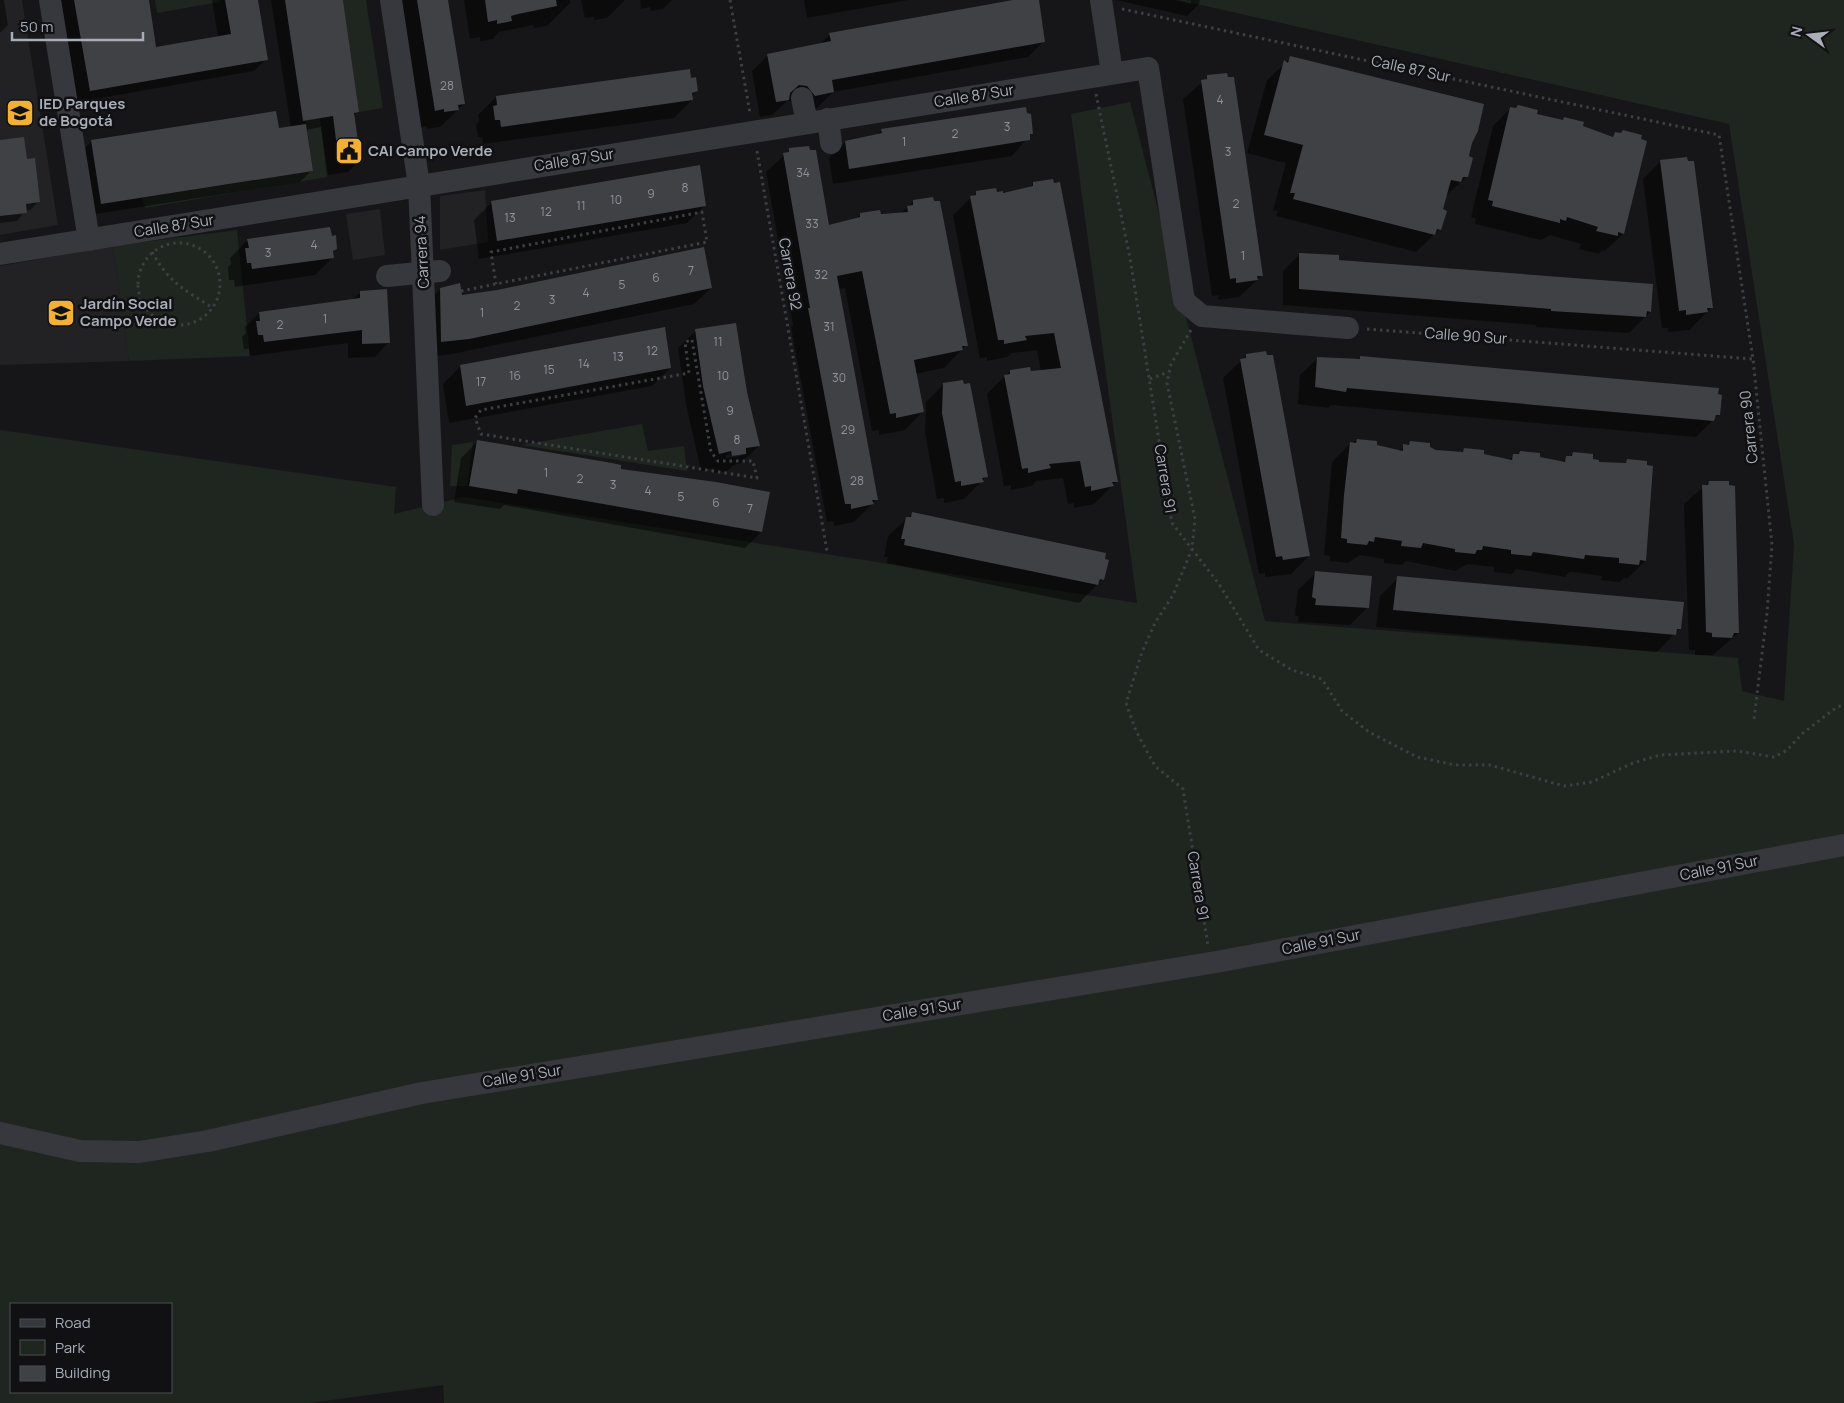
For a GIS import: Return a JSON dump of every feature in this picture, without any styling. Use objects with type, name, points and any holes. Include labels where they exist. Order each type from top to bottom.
[{"type":"street","points":[[50,0],[89,240]]},
{"type":"street","name":"Carrera 94","points":[[391,0],[431,272],[433,505]]},
{"type":"street","points":[[1102,2],[1103,75]]},
{"type":"street","name":"Calle 87 Sur","points":[[0,254],[1148,68],[1184,301],[1202,316]]},
{"type":"street","points":[[802,98],[831,143]]},
{"type":"street","points":[[386,276],[431,272]]},
{"type":"street","points":[[1202,316],[1348,328]]},
{"type":"street","name":"Calle 91 Sur","points":[[0,1133],[80,1151],[139,1152],[208,1141],[422,1093],[1216,962],[1844,845]]},
{"type":"path","name":"Carrera 92","points":[[730,0],[827,551]]},
{"type":"path","name":"Calle 87 Sur","points":[[1102,2],[1719,135]]},
{"type":"path","name":"Carrera 91","points":[[1103,75],[1172,523],[1192,549],[1173,595],[1155,623],[1142,652],[1126,703],[1136,731],[1155,766],[1183,789],[1208,947],[1216,962]]},
{"type":"path","name":"Carrera 90","points":[[1719,135],[1753,359],[1772,545],[1767,613],[1754,718]]},
{"type":"path","points":[[461,291],[707,242],[702,212],[491,252],[496,284]]},
{"type":"path","points":[[143,231],[163,272],[177,285],[213,308]]},
{"type":"path","points":[[173,243],[186,243],[199,248],[210,256],[217,268],[220,282],[219,295],[213,308],[204,317],[192,324],[178,326],[165,324],[153,317],[144,307],[138,294],[137,280],[141,267],[153,253],[160,247],[173,243]]},
{"type":"path","points":[[1202,316],[1180,347],[1168,372],[1170,400],[1195,518],[1192,549],[1219,584],[1259,650],[1292,670],[1322,679],[1342,711],[1369,732],[1417,757],[1455,765],[1490,765],[1564,786],[1592,782],[1633,763],[1660,755],[1737,751],[1774,757],[1787,750],[1803,733],[1837,707],[1844,705]]},
{"type":"path","name":"Calle 90 Sur","points":[[1348,328],[1753,359]]},
{"type":"path","points":[[692,340],[711,452],[718,461],[753,461],[757,478],[481,434],[476,418],[481,410],[689,373],[685,342],[692,340]]},
{"type":"path","points":[[1150,379],[1168,372]]},
{"type":"shaded area","name":"IED Parques de Bogotá","points":[[0,0],[22,0],[58,225],[0,235]]},
{"type":"shaded area","points":[[485,190],[488,242],[440,250],[440,196]]},
{"type":"shaded area","points":[[380,209],[385,255],[353,260],[346,214]]},
{"type":"shaded area","name":"Jardín Social Campo Verde","points":[[113,246],[129,361],[0,365],[0,266]]},
{"type":"green space","points":[[155,0],[220,0],[220,2],[157,13]]},
{"type":"green space","points":[[343,0],[366,0],[383,108],[359,112]]},
{"type":"green space","points":[[1179,0],[1844,0],[1844,1403],[444,1403],[443,1385],[310,1403],[0,1403],[0,430],[396,487],[394,514],[464,497],[1137,603],[1071,114],[1130,102],[1265,621],[1738,658],[1742,691],[1784,701],[1794,544],[1729,124]]},
{"type":"green space","points":[[320,118],[327,177],[145,208],[142,198],[313,171],[306,120]]},
{"type":"green space","points":[[237,230],[250,356],[129,361],[113,246]]},
{"type":"green space","points":[[642,424],[648,451],[684,446],[687,471],[521,445]]},
{"type":"green space","points":[[473,442],[467,486],[450,486],[452,445]]},
{"type":"building","points":[[74,0],[149,0],[156,47],[231,34],[225,0],[258,0],[268,60],[90,91]]},
{"type":"building","points":[[285,0],[343,0],[359,112],[354,113],[361,161],[339,164],[333,116],[303,121]]},
{"type":"building","points":[[417,0],[448,0],[465,104],[458,105],[459,110],[444,112],[444,109],[435,111]]},
{"type":"building","points":[[485,0],[556,0],[557,6],[511,16],[512,21],[497,24],[497,20],[488,22]]},
{"type":"building","points":[[1013,0],[1039,0],[1045,42],[832,80],[834,92],[815,96],[807,86],[799,85],[790,93],[789,100],[776,102],[767,54],[831,41],[829,33]]},
{"type":"building","points":[[1290,56],[1484,104],[1478,131],[1472,143],[1469,156],[1473,158],[1468,177],[1463,177],[1461,182],[1451,180],[1443,209],[1447,211],[1441,230],[1437,229],[1435,235],[1293,199],[1295,193],[1290,193],[1303,145],[1264,135],[1284,60],[1288,63]]},
{"type":"building","points":[[690,69],[691,78],[696,77],[698,91],[692,93],[693,100],[501,127],[500,120],[495,120],[493,106],[497,105],[496,96]]},
{"type":"building","points":[[1227,73],[1228,77],[1234,77],[1263,276],[1257,276],[1258,280],[1236,283],[1236,278],[1230,279],[1201,80],[1207,79],[1207,75]]},
{"type":"building","points":[[1518,105],[1538,110],[1537,114],[1563,120],[1564,117],[1584,122],[1583,126],[1613,137],[1615,132],[1621,133],[1623,130],[1642,135],[1641,139],[1647,141],[1624,234],[1618,232],[1618,236],[1596,231],[1598,227],[1567,217],[1566,221],[1560,219],[1560,223],[1492,206],[1493,201],[1488,200],[1510,107],[1516,108]]},
{"type":"building","points":[[1026,107],[1027,113],[1031,114],[1033,134],[1030,134],[1030,140],[849,169],[845,141],[882,133],[881,129]]},
{"type":"building","points":[[276,111],[279,128],[306,124],[313,171],[101,204],[91,140]]},
{"type":"building","points":[[24,137],[27,159],[35,158],[40,202],[26,204],[27,213],[0,216],[0,140]]},
{"type":"building","points":[[809,146],[810,150],[816,150],[829,225],[860,217],[860,213],[880,210],[881,214],[908,212],[907,206],[913,205],[913,200],[933,197],[934,201],[940,201],[968,346],[962,346],[963,350],[914,360],[924,412],[896,418],[896,413],[890,414],[862,271],[837,276],[878,500],[872,500],[874,504],[851,509],[851,504],[845,504],[808,308],[810,308],[783,153],[789,152],[789,148]]},
{"type":"building","points":[[1687,157],[1688,161],[1694,161],[1713,308],[1707,308],[1708,312],[1686,315],[1686,310],[1679,311],[1660,160]]},
{"type":"building","points":[[700,165],[706,206],[497,241],[491,201]]},
{"type":"building","points":[[1053,179],[1054,183],[1060,182],[1118,482],[1112,482],[1114,486],[1091,491],[1091,486],[1085,487],[1080,461],[1049,464],[1051,468],[1028,473],[1028,468],[1022,469],[1004,375],[1010,374],[1010,370],[1030,367],[1031,371],[1061,368],[1054,333],[1025,336],[1027,340],[1004,344],[1004,340],[998,340],[970,196],[976,195],[976,191],[996,188],[997,192],[1003,191],[1003,193],[1033,186],[1033,182]]},
{"type":"building","points":[[330,227],[332,236],[336,235],[337,249],[333,251],[334,258],[252,269],[251,263],[247,263],[245,248],[249,248],[247,239]]},
{"type":"building","points":[[704,247],[712,288],[469,339],[441,342],[440,288],[460,283],[462,295],[497,290]]},
{"type":"building","points":[[1299,253],[1339,255],[1339,260],[1653,284],[1651,312],[1647,311],[1646,317],[1551,311],[1551,309],[1299,289]]},
{"type":"building","points":[[387,289],[390,343],[362,344],[362,330],[264,342],[263,335],[258,335],[256,321],[260,321],[259,312],[360,298],[360,291]]},
{"type":"building","points":[[736,323],[747,392],[760,446],[746,448],[746,454],[732,456],[731,451],[719,454],[703,386],[695,329]]},
{"type":"building","points":[[665,327],[671,368],[466,406],[460,365]]},
{"type":"building","points":[[1266,351],[1267,355],[1273,355],[1310,556],[1283,560],[1282,556],[1276,557],[1240,359],[1246,358],[1246,354]]},
{"type":"building","points":[[1360,356],[1719,388],[1718,394],[1722,395],[1720,415],[1716,415],[1714,421],[1347,388],[1346,392],[1315,387],[1317,357],[1360,359]]},
{"type":"building","points":[[963,380],[964,384],[970,383],[988,477],[982,478],[984,482],[961,486],[961,481],[955,482],[942,413],[943,383]]},
{"type":"building","points":[[1357,439],[1377,441],[1377,445],[1403,451],[1403,444],[1409,445],[1410,441],[1430,443],[1430,447],[1436,450],[1463,452],[1464,448],[1484,450],[1484,454],[1512,460],[1513,454],[1519,454],[1520,451],[1540,453],[1540,457],[1565,462],[1566,456],[1572,456],[1573,452],[1593,454],[1593,459],[1599,460],[1599,462],[1626,463],[1627,459],[1647,461],[1647,465],[1653,466],[1646,561],[1640,560],[1639,565],[1619,563],[1619,558],[1585,555],[1584,559],[1533,552],[1531,556],[1511,554],[1511,550],[1483,546],[1482,550],[1477,550],[1475,554],[1455,552],[1455,549],[1423,543],[1421,548],[1401,546],[1402,541],[1375,537],[1374,542],[1369,541],[1367,545],[1347,543],[1347,539],[1341,538],[1344,495],[1350,442],[1356,443]]},
{"type":"building","points":[[477,440],[612,463],[621,465],[621,469],[716,482],[770,492],[762,532],[518,489],[517,494],[469,486]]},
{"type":"building","points":[[1709,481],[1729,481],[1729,485],[1735,486],[1739,633],[1734,633],[1732,638],[1712,637],[1712,633],[1706,632],[1702,485],[1708,485]]},
{"type":"building","points":[[912,512],[1106,553],[1105,559],[1109,560],[1104,580],[1100,579],[1098,585],[904,545],[905,539],[901,539],[906,517],[911,517]]},
{"type":"building","points":[[1315,571],[1372,576],[1369,608],[1315,605],[1316,599],[1312,597]]},
{"type":"building","points":[[1397,576],[1684,602],[1681,629],[1677,629],[1676,635],[1393,610]]},
{"type":"place","name":"IED Parques de Bogotá","points":[[20,113]]},
{"type":"place","name":"CAI Campo Verde","points":[[349,151]]},
{"type":"place","name":"Jardín Social Campo Verde","points":[[61,313]]}]
